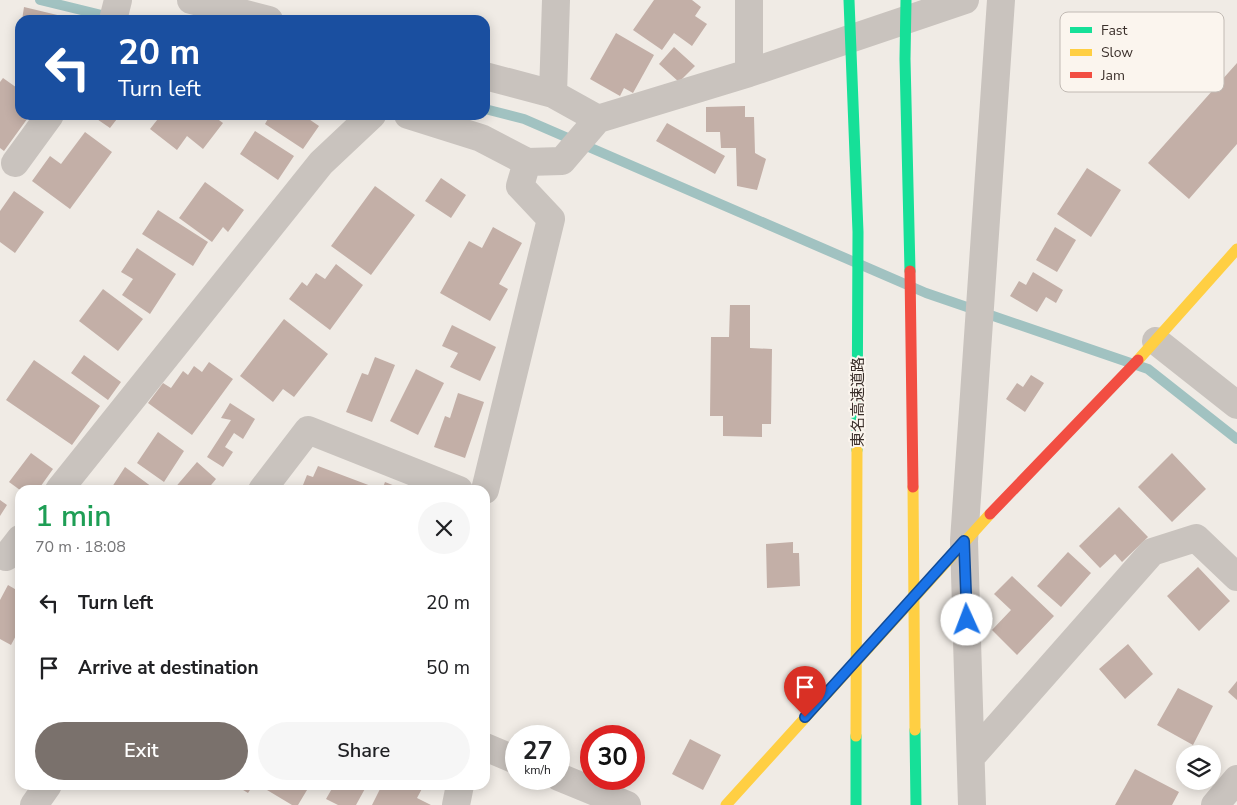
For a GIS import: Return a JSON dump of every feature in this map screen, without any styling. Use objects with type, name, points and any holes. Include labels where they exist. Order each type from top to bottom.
[{"type":"main road","name":"東名高速道路","points":[[849,0],[858,232],[856,805]]},
{"type":"main road","points":[[906,0],[905,59],[910,251],[916,805]]},
{"type":"main road","points":[[726,805],[964,541],[1156,341],[1237,249]]},
{"type":"street","points":[[114,15],[118,0]]},
{"type":"street","points":[[191,0],[250,15]]},
{"type":"street","points":[[553,94],[556,0]]},
{"type":"street","points":[[749,0],[749,73]]},
{"type":"street","points":[[424,120],[481,138],[527,162],[562,160],[596,122],[749,73],[965,0]]},
{"type":"street","points":[[972,805],[964,541],[1001,0]]},
{"type":"street","points":[[490,77],[553,94],[596,122]]},
{"type":"street","points":[[15,163],[46,120]]},
{"type":"street","points":[[63,485],[321,163],[367,120]]},
{"type":"street","points":[[486,485],[551,219],[520,186],[527,162]]},
{"type":"street","points":[[1156,341],[1237,406]]},
{"type":"street","points":[[266,485],[308,430],[446,485]]},
{"type":"street","points":[[971,757],[1152,552],[1196,538],[1237,577]]},
{"type":"street","points":[[490,749],[505,755]]},
{"type":"street","points":[[1215,805],[1237,779]]},
{"type":"street","points":[[570,782],[627,805]]},
{"type":"street","points":[[34,805],[44,790]]},
{"type":"street","points":[[456,805],[459,790]]},
{"type":"building","points":[[654,0],[692,0],[701,7],[695,16],[707,24],[692,46],[674,33],[662,50],[633,30]]},
{"type":"building","points":[[24,7],[57,15],[23,15]]},
{"type":"building","points":[[616,33],[654,55],[633,93],[624,88],[620,96],[590,79]]},
{"type":"building","points":[[674,47],[695,66],[679,82],[659,64]]},
{"type":"building","points":[[1237,63],[1237,144],[1189,199],[1148,163],[1211,92],[1224,92],[1224,78]]},
{"type":"building","points":[[3,78],[15,86],[15,120],[26,120],[4,151],[0,148],[0,82]]},
{"type":"building","points":[[745,106],[745,117],[754,117],[755,153],[766,159],[757,190],[737,186],[736,148],[721,148],[720,132],[706,132],[706,107]]},
{"type":"building","points":[[98,120],[116,120],[110,128]]},
{"type":"building","points":[[157,120],[219,120],[223,123],[203,149],[187,136],[177,150],[150,129]]},
{"type":"building","points":[[267,120],[310,120],[319,126],[303,149],[265,124]]},
{"type":"building","points":[[667,123],[725,156],[715,174],[656,141]]},
{"type":"building","points":[[255,131],[294,156],[278,180],[240,154]]},
{"type":"building","points":[[85,132],[112,152],[70,209],[32,181],[50,156],[61,164]]},
{"type":"building","points":[[1087,168],[1121,190],[1091,237],[1057,214]]},
{"type":"building","points":[[441,178],[466,195],[451,218],[425,201]]},
{"type":"building","points":[[205,182],[244,210],[228,232],[223,227],[212,242],[179,218]]},
{"type":"building","points":[[375,186],[415,215],[371,275],[331,246]]},
{"type":"building","points":[[14,191],[44,212],[15,253],[0,242],[0,211]]},
{"type":"building","points":[[158,210],[208,242],[193,266],[142,234]]},
{"type":"building","points":[[493,227],[522,243],[499,284],[508,289],[490,321],[440,293],[469,241],[482,248]]},
{"type":"building","points":[[1055,227],[1076,240],[1057,272],[1036,260]]},
{"type":"building","points":[[137,248],[176,274],[150,314],[122,295],[133,279],[121,272]]},
{"type":"building","points":[[336,264],[363,285],[330,330],[289,299],[302,282],[307,286],[316,273],[325,279]]},
{"type":"building","points":[[1033,272],[1063,290],[1056,303],[1046,297],[1037,312],[1010,296],[1019,281],[1026,285]]},
{"type":"building","points":[[103,289],[143,319],[118,351],[79,321]]},
{"type":"building","points":[[730,305],[750,305],[750,348],[772,349],[771,424],[762,424],[762,437],[723,436],[723,416],[710,416],[711,337],[729,337]]},
{"type":"building","points":[[284,319],[328,354],[294,397],[283,389],[273,402],[240,376]]},
{"type":"building","points":[[452,325],[496,347],[480,381],[450,367],[458,353],[442,346]]},
{"type":"building","points":[[84,355],[121,382],[108,400],[71,373]]},
{"type":"building","points":[[375,357],[395,365],[372,422],[346,412],[362,373],[368,375]]},
{"type":"building","points":[[34,360],[100,406],[72,445],[6,400]]},
{"type":"building","points":[[209,362],[233,379],[192,435],[148,403],[163,383],[171,388],[183,371],[188,375],[194,366],[202,372]]},
{"type":"building","points":[[416,369],[444,383],[418,435],[390,421]]},
{"type":"building","points":[[1031,375],[1044,383],[1025,412],[1006,399],[1017,383],[1023,387]]},
{"type":"building","points":[[458,393],[484,402],[465,458],[434,447],[445,416],[450,418]]},
{"type":"building","points":[[230,403],[255,419],[243,439],[234,433],[225,447],[233,452],[223,467],[207,457],[231,420],[221,418]]},
{"type":"building","points":[[158,432],[184,451],[164,482],[137,463]]},
{"type":"building","points":[[31,453],[53,469],[42,485],[15,486],[9,482]]},
{"type":"building","points":[[1172,453],[1206,489],[1172,522],[1138,487]]},
{"type":"building","points":[[197,462],[216,479],[211,485],[177,485]]},
{"type":"building","points":[[318,466],[368,485],[303,485],[307,475],[313,477]]},
{"type":"building","points":[[125,467],[149,485],[113,485]]},
{"type":"building","points":[[0,500],[7,505],[0,516]]},
{"type":"building","points":[[1119,507],[1148,537],[1122,562],[1115,554],[1100,568],[1079,546]]},
{"type":"building","points":[[793,542],[793,553],[799,553],[800,586],[767,588],[766,544]]},
{"type":"building","points":[[1068,552],[1091,573],[1061,607],[1037,586]]},
{"type":"building","points":[[1198,567],[1230,601],[1199,631],[1167,596]]},
{"type":"building","points":[[1012,576],[1054,616],[1017,655],[992,630],[1011,610],[994,594]]},
{"type":"building","points":[[8,585],[15,589],[15,637],[11,645],[0,639],[0,600]]},
{"type":"building","points":[[1128,644],[1153,674],[1125,699],[1099,669]]},
{"type":"building","points":[[1237,681],[1237,700],[1228,692]]},
{"type":"building","points":[[1178,688],[1213,706],[1193,745],[1157,725]]},
{"type":"building","points":[[690,739],[721,755],[703,790],[672,774]]},
{"type":"building","points":[[1135,769],[1179,792],[1172,805],[1115,805]]},
{"type":"building","points":[[267,790],[307,790],[298,805],[292,805]]},
{"type":"building","points":[[331,790],[364,790],[356,805],[338,805],[326,799]]},
{"type":"building","points":[[380,790],[421,790],[417,798],[431,805],[372,805]]},
{"type":"waterway","points":[[40,0],[102,15]]},
{"type":"waterway","points":[[490,110],[524,119],[926,293],[1148,369],[1237,439]]},
{"type":"traffic: fast","points":[[849,0],[858,232],[857,450]]},
{"type":"traffic: fast","points":[[906,0],[905,59],[910,271]]},
{"type":"traffic: fast","points":[[915,730],[916,805]]},
{"type":"traffic: fast","points":[[856,736],[856,805]]},
{"type":"traffic: slow","points":[[1138,360],[1237,249]]},
{"type":"traffic: slow","points":[[856,736],[857,450]]},
{"type":"traffic: slow","points":[[913,487],[915,730]]},
{"type":"traffic: slow","points":[[726,805],[990,514]]},
{"type":"traffic: jam","points":[[910,271],[913,487]]},
{"type":"traffic: jam","points":[[990,514],[1138,360]]},
{"type":"route","points":[[805,717],[964,541],[967,620]]}]
